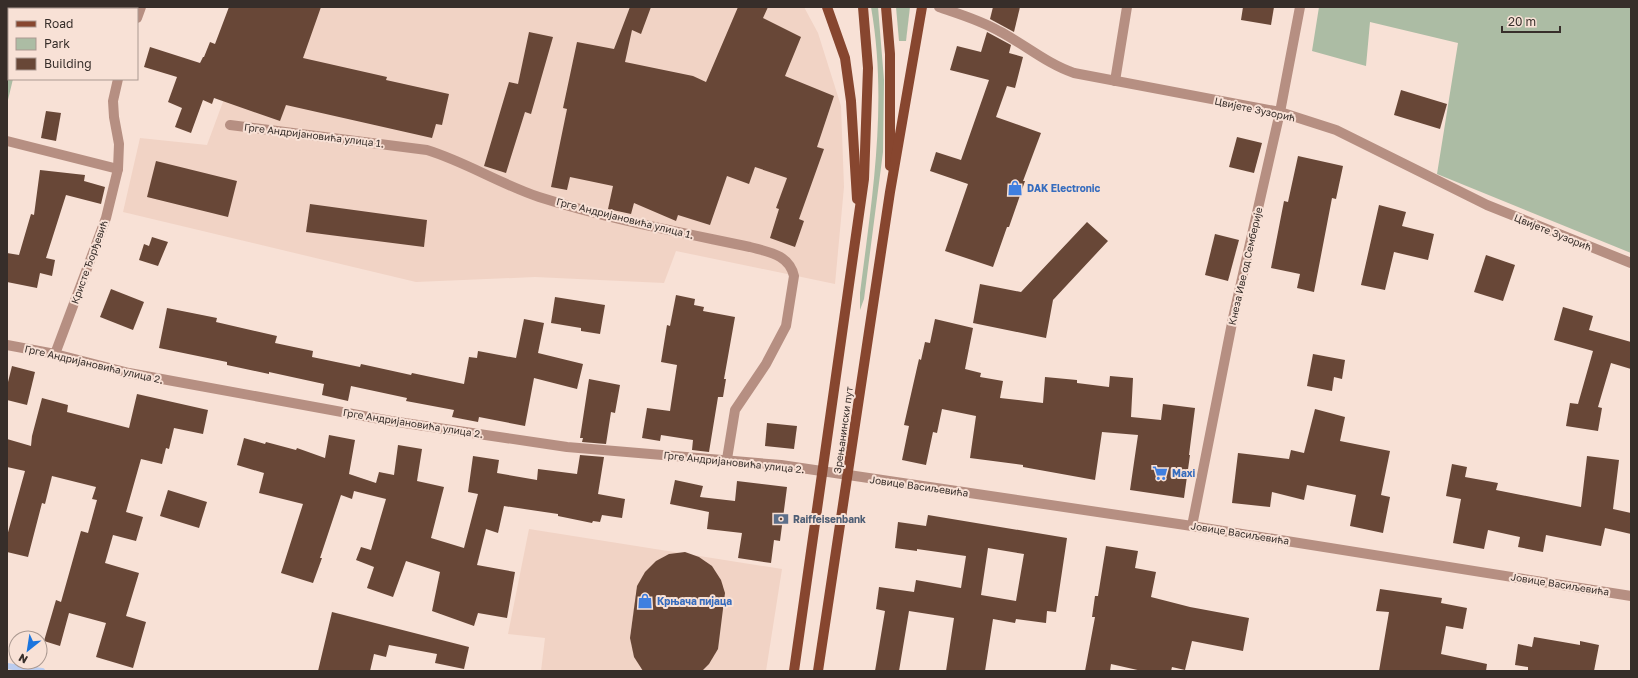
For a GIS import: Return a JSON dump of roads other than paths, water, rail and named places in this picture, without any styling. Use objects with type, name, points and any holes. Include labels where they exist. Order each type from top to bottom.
[{"type":"main road","points":[[827,7],[845,58],[850,94],[859,218]]},
{"type":"main road","points":[[859,218],[864,179],[868,68],[863,7]]},
{"type":"main road","points":[[886,7],[890,54],[890,192]]},
{"type":"main road","points":[[890,192],[922,7]]},
{"type":"main road","name":"Зрењанински пут","points":[[818,671],[890,192]]},
{"type":"main road","name":"Зрењанински пут","points":[[794,671],[859,218]]},
{"type":"street","name":"Цвијете Зузорић","points":[[939,7],[979,20],[1066,70],[1280,112],[1336,130],[1487,205],[1631,263]]},
{"type":"street","points":[[1115,80],[1127,7]]},
{"type":"street","name":"Кнеза Иве од Семберије","points":[[1192,526],[1233,318],[1280,112],[1300,7]]},
{"type":"street","name":"Кристе Ђорђевић","points":[[55,354],[106,218],[118,169],[119,144],[113,102],[118,80]]},
{"type":"street","name":"Грге Андријановића улица 1.","points":[[230,125],[427,150],[445,156],[519,190],[578,209],[750,247],[787,260],[792,268],[794,276],[786,326],[766,364],[735,410],[727,459]]},
{"type":"street","points":[[7,142],[118,169]]},
{"type":"street","name":"Грге Андријановића улица 2.","points":[[7,344],[55,354],[129,373],[391,420],[567,447],[727,459],[848,475]]},
{"type":"street","name":"Јовице Васиљевића","points":[[848,475],[1192,526],[1631,596]]},
{"type":"waterway","points":[[7,666],[42,671]]},
{"type":"place","name":"DAK Electronic","points":[[1015,188]]},
{"type":"place","name":"Maxi","points":[[1160,473]]},
{"type":"place","name":"Raiffeisenbank","points":[[781,519]]},
{"type":"place","name":"Крњача пијаца","points":[[645,601]]}]
